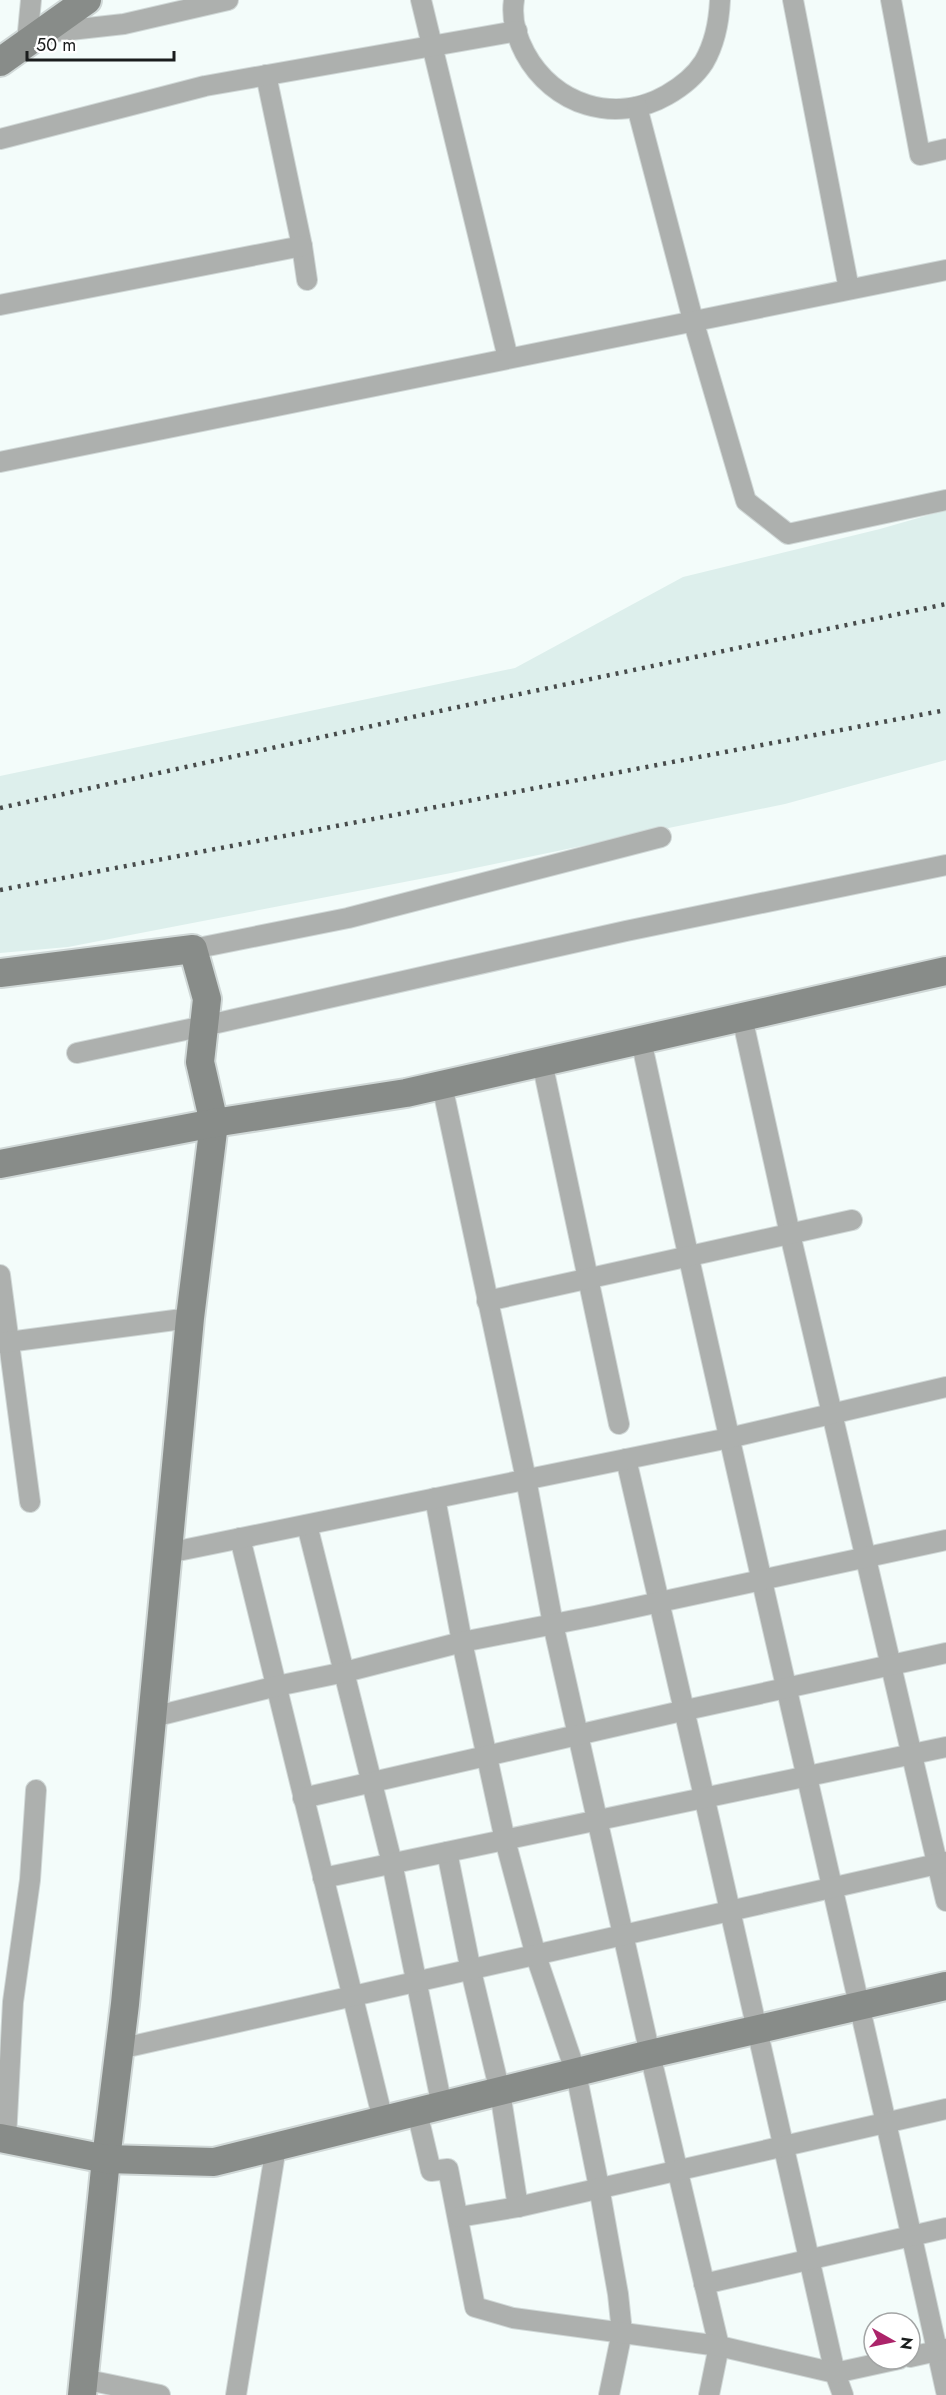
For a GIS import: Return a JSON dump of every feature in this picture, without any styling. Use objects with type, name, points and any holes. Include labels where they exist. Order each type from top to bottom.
[{"type":"street","points":[[31,0],[32,38]]},
{"type":"street","points":[[0,62],[87,0]]},
{"type":"street","points":[[32,38],[124,24],[228,0]]},
{"type":"street","points":[[421,0],[508,358]]},
{"type":"street","points":[[514,0],[513,8],[519,40],[534,69],[558,92],[588,106],[620,110],[652,104],[681,87],[703,63],[717,33],[720,0]]},
{"type":"street","points":[[793,0],[849,289]]},
{"type":"street","points":[[891,0],[920,154],[946,149]]},
{"type":"street","points":[[0,139],[205,86],[517,31]]},
{"type":"street","points":[[266,75],[307,280]]},
{"type":"street","points":[[637,107],[693,320],[746,501],[788,534],[946,500]]},
{"type":"street","points":[[0,304],[302,246]]},
{"type":"street","points":[[0,462],[946,270]]},
{"type":"street","points":[[0,972],[193,949],[348,918],[661,837]]},
{"type":"street","points":[[77,1053],[626,931],[946,866]]},
{"type":"street","points":[[160,2395],[82,2387],[153,1717],[190,1318],[214,1123],[200,1062],[207,999],[193,949]]},
{"type":"street","points":[[0,1164],[214,1123],[406,1093],[946,971]]},
{"type":"street","points":[[742,1017],[890,1665],[942,1863],[946,1901]]},
{"type":"street","points":[[641,1040],[687,1257],[911,2236],[942,2350],[946,2391]]},
{"type":"street","points":[[542,1062],[619,1424]]},
{"type":"street","points":[[442,1085],[526,1479],[553,1624],[650,2055],[719,2346],[709,2395]]},
{"type":"street","points":[[487,1301],[852,1220]]},
{"type":"street","points":[[0,1275],[4,1342],[30,1502]]},
{"type":"street","points":[[4,1342],[190,1318]]},
{"type":"street","points":[[168,1553],[729,1438],[946,1387]]},
{"type":"street","points":[[626,1459],[706,1797],[756,2030],[835,2373],[843,2395]]},
{"type":"street","points":[[435,1498],[462,1642],[505,1839],[536,1956],[576,2073],[599,2187],[618,2294],[622,2332],[609,2395]]},
{"type":"street","points":[[306,1525],[392,1863],[416,1983],[429,2109],[431,2171],[448,2169],[475,2307],[513,2318],[719,2346],[835,2373],[862,2367]]},
{"type":"street","points":[[240,1538],[383,2120]]},
{"type":"street","points":[[153,1717],[462,1642],[946,1540]]},
{"type":"street","points":[[303,1798],[946,1653]]},
{"type":"street","points":[[323,1878],[946,1747]]},
{"type":"street","points":[[36,1790],[30,1880],[13,2002],[3,2138],[106,2159],[214,2162],[650,2055],[946,1986]]},
{"type":"street","points":[[447,1852],[471,1971],[500,2092],[518,2207]]},
{"type":"street","points":[[119,2049],[624,1937],[730,1910],[942,1863]]},
{"type":"street","points":[[459,2217],[518,2207],[946,2109]]},
{"type":"street","points":[[236,2395],[276,2146]]},
{"type":"street","points":[[704,2284],[946,2228]]},
{"type":"street","points":[[922,2354],[942,2350]]},
{"type":"shaded area","points":[[946,510],[946,760],[785,804],[451,873],[68,947],[0,953],[0,776],[515,668],[683,577],[880,529]]},
{"type":"railway","points":[[0,808],[449,709],[946,604]]},
{"type":"railway","points":[[0,890],[946,710]]}]
